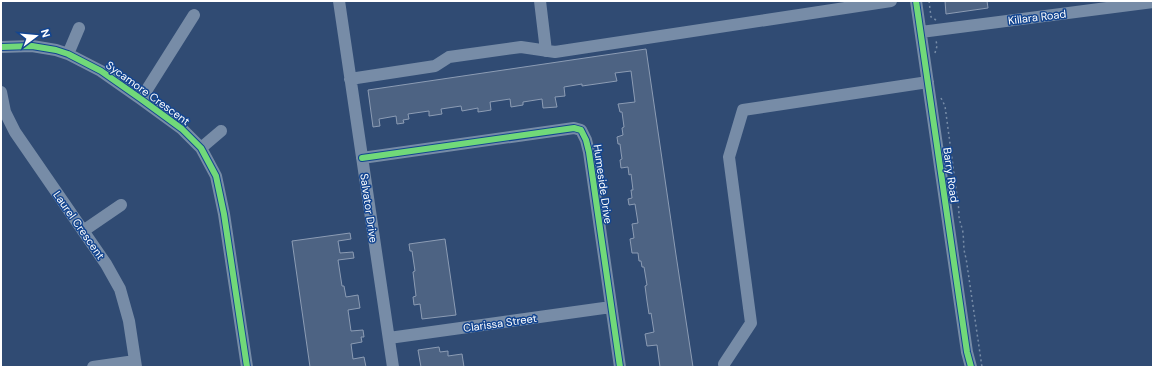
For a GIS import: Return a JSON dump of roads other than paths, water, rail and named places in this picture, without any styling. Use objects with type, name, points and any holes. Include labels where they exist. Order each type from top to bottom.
[{"type":"street","name":"Salvator Drive","points":[[339,1],[393,367]]},
{"type":"street","points":[[540,1],[546,51]]},
{"type":"street","points":[[350,80],[435,66],[449,57],[521,47],[554,52],[891,1]]},
{"type":"street","name":"Barry Road","points":[[916,1],[967,352],[971,367]]},
{"type":"street","name":"Killara Road","points":[[921,32],[1153,2]]},
{"type":"street","points":[[141,99],[194,15]]},
{"type":"street","points":[[68,54],[79,28]]},
{"type":"street","name":"Sycamore Crescent","points":[[1,47],[32,46],[56,50],[68,54],[101,71],[141,99],[182,129],[201,148],[216,176],[224,214],[246,367]]},
{"type":"street","points":[[724,364],[751,323],[729,157],[743,110],[928,82]]},
{"type":"street","name":"Laurel Crescent","points":[[1,92],[5,112],[14,132],[106,264],[120,289],[129,321],[136,364]]},
{"type":"street","name":"Humeside Drive","points":[[362,158],[574,128],[581,130],[586,140],[589,152],[620,367]]},
{"type":"street","points":[[201,148],[221,131]]},
{"type":"street","points":[[83,231],[121,205]]},
{"type":"street","name":"Clarissa Street","points":[[389,338],[611,307]]},
{"type":"street","name":"Barry Road","points":[[966,367],[967,352]]},
{"type":"street","points":[[93,367],[136,364]]}]
